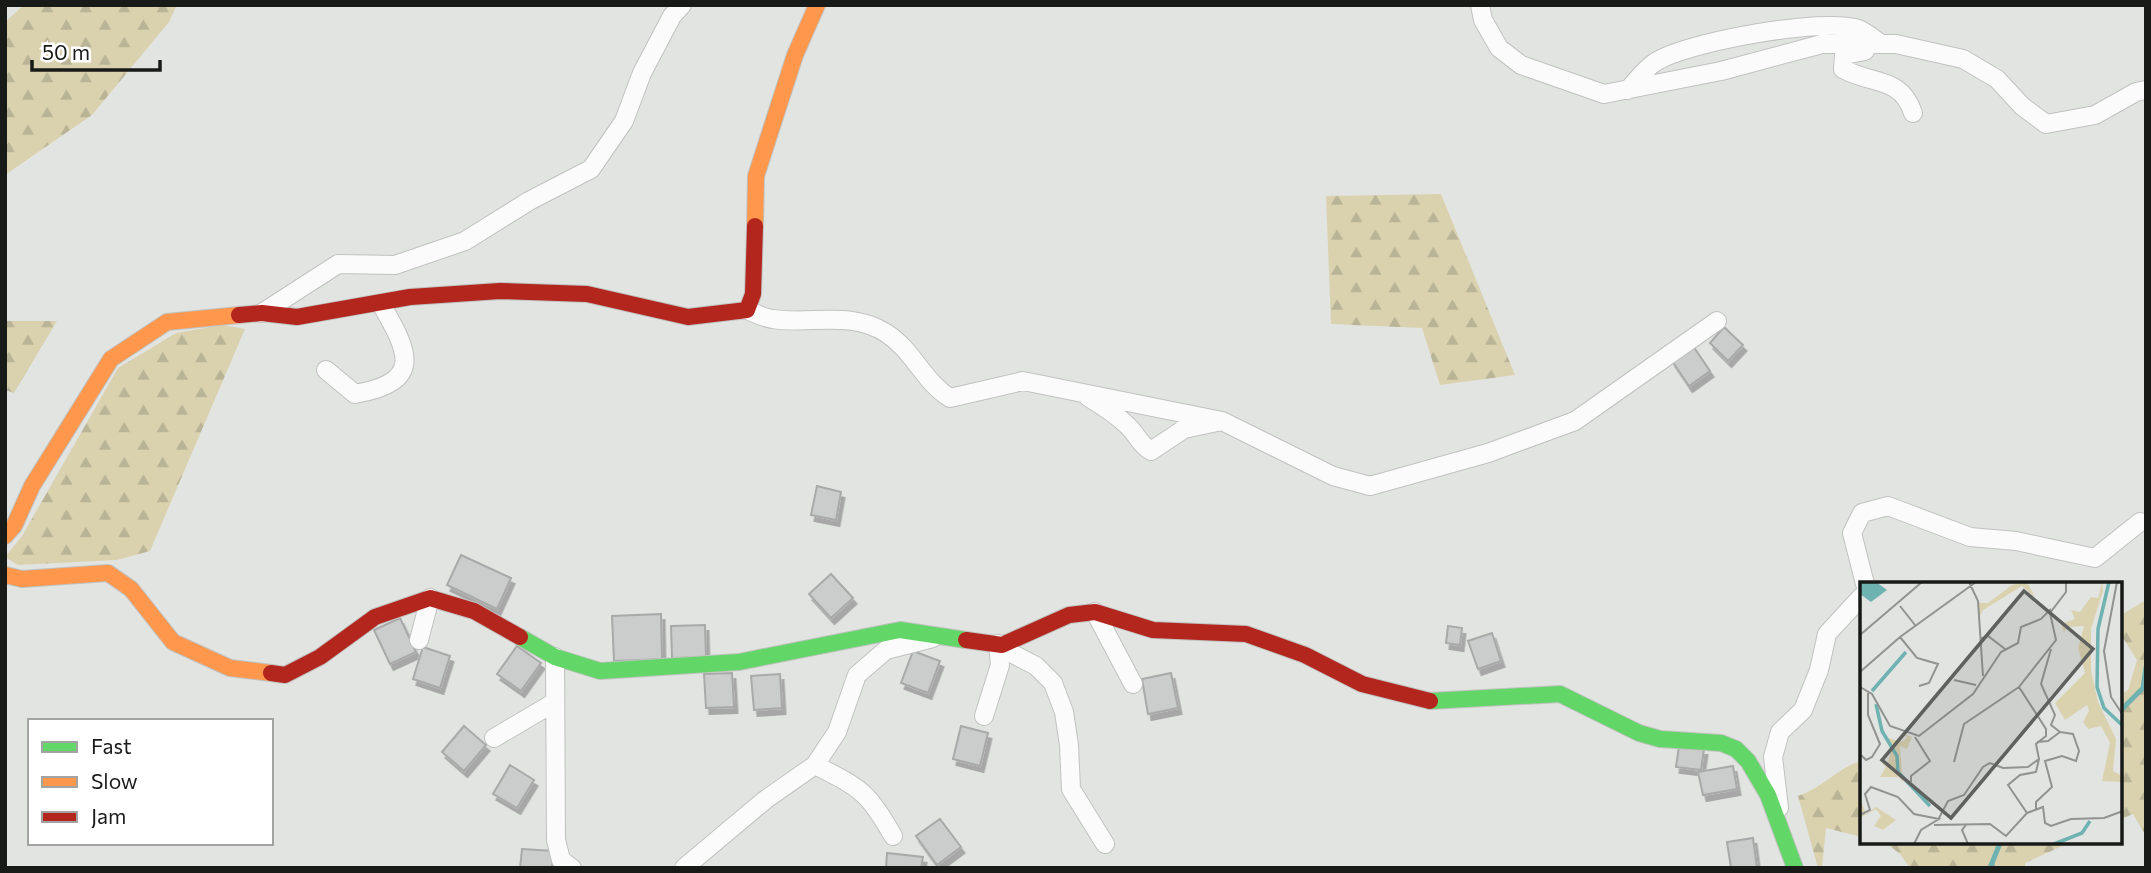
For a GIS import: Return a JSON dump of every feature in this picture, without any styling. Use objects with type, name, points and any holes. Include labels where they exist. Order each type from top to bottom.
[{"type":"street","points":[[262,313],[338,264],[395,265],[465,241],[529,201],[591,169],[625,121],[642,73],[672,16],[682,5]]},
{"type":"street","points":[[747,310],[753,294],[756,176],[795,55],[817,5]]},
{"type":"street","points":[[1480,5],[1483,20],[1499,48],[1521,65],[1604,94],[1721,71],[1822,44],[1888,44],[1963,59],[1997,79],[2022,106],[2046,124],[2095,115],[2136,92],[2146,90]]},
{"type":"street","points":[[1628,90],[1653,63],[1678,50],[1706,42],[1829,26],[1858,29],[1888,44]]},
{"type":"street","points":[[1888,44],[1844,55],[1843,68],[1856,76],[1899,88],[1913,113]]},
{"type":"street","points":[[5,536],[14,526],[32,486],[111,359],[167,323],[262,313],[297,317],[410,297],[499,291],[587,294],[688,317],[747,310],[773,319],[824,317],[884,331],[912,354],[933,388],[950,398],[1023,381],[1222,421],[1333,476],[1370,486],[1488,453],[1575,421],[1717,321]]},
{"type":"street","points":[[326,370],[355,394],[389,386],[402,374],[405,358],[398,332],[381,304]]},
{"type":"street","points":[[1076,391],[1105,406],[1132,429],[1139,444],[1151,451],[1184,429],[1222,421]]},
{"type":"street","points":[[1864,582],[1852,533],[1862,513],[1888,506],[1970,537],[2016,541],[2095,558],[2140,522]]},
{"type":"street","points":[[5,575],[22,579],[108,573],[131,589],[173,642],[230,668],[285,675],[320,657],[375,617],[430,598],[474,611],[555,657],[600,671],[739,662],[900,631],[1000,645],[1036,666],[1053,683],[1064,712],[1068,734],[1071,789],[1105,844]]},
{"type":"street","points":[[419,640],[430,598]]},
{"type":"street","points":[[1779,868],[1780,833],[1773,757],[1780,732],[1802,710],[1819,670],[1827,634],[1860,598]]},
{"type":"street","points":[[1095,612],[1133,684]]},
{"type":"street","points":[[1000,645],[1069,615],[1095,612],[1153,630],[1245,634],[1305,655],[1362,684],[1428,701],[1560,694],[1577,701],[1615,725],[1652,738],[1723,743],[1743,752],[1755,767],[1795,868]]},
{"type":"street","points":[[684,868],[765,800],[816,765],[837,732],[857,675],[886,650],[943,635]]},
{"type":"street","points":[[984,716],[1000,665],[1000,645]]},
{"type":"street","points":[[555,657],[556,840],[561,860],[572,868]]},
{"type":"street","points":[[494,738],[555,702]]},
{"type":"street","points":[[816,765],[860,787],[873,800],[893,835]]},
{"type":"green space","points":[[24,5],[177,5],[169,22],[92,115],[5,175],[5,22]]},
{"type":"green space","points":[[1441,194],[1515,375],[1440,385],[1422,328],[1331,324],[1326,196]]},
{"type":"green space","points":[[5,321],[57,321],[14,393],[5,390]]},
{"type":"green space","points":[[222,325],[245,329],[150,551],[117,560],[18,565],[5,557],[22,536],[118,368],[176,333]]},
{"type":"green space","points":[[2146,600],[2146,836],[2133,814],[2123,818],[2123,694],[2128,690],[2137,660],[2123,638],[2123,614]]},
{"type":"green space","points":[[1860,762],[1860,836],[1826,828],[1822,868],[1818,868],[1798,796],[1816,788]]},
{"type":"green space","points":[[1889,845],[2065,845],[2025,863],[2025,868],[1910,868],[1900,854]]},
{"type":"building","points":[[1724,327],[1743,345],[1728,361],[1710,343]]},
{"type":"building","points":[[1693,346],[1710,371],[1689,386],[1672,361]]},
{"type":"building","points":[[817,486],[841,492],[836,520],[811,515]]},
{"type":"building","points":[[461,555],[511,578],[497,609],[447,585]]},
{"type":"building","points":[[831,574],[853,598],[831,618],[809,594]]},
{"type":"building","points":[[661,614],[662,659],[614,661],[612,616]]},
{"type":"building","points":[[400,618],[416,652],[390,664],[374,630]]},
{"type":"building","points":[[705,625],[706,657],[672,658],[671,626]]},
{"type":"building","points":[[1448,626],[1462,628],[1460,645],[1446,643]]},
{"type":"building","points":[[1492,633],[1501,661],[1478,669],[1468,641]]},
{"type":"building","points":[[517,646],[541,663],[521,691],[497,674]]},
{"type":"building","points":[[423,647],[450,656],[440,688],[413,679]]},
{"type":"building","points":[[913,651],[940,661],[928,693],[901,683]]},
{"type":"building","points":[[732,673],[734,707],[706,708],[704,674]]},
{"type":"building","points":[[1171,673],[1178,708],[1148,714],[1142,679]]},
{"type":"building","points":[[780,674],[782,708],[754,710],[751,676]]},
{"type":"building","points":[[464,726],[486,745],[464,771],[442,752]]},
{"type":"building","points":[[961,726],[988,733],[980,766],[953,759]]},
{"type":"building","points":[[1679,746],[1704,749],[1701,770],[1676,767]]},
{"type":"building","points":[[510,765],[534,780],[517,808],[493,794]]},
{"type":"building","points":[[1733,766],[1737,789],[1703,795],[1698,772]]},
{"type":"building","points":[[940,819],[961,847],[937,865],[916,836]]},
{"type":"building","points":[[1753,838],[1757,868],[1731,868],[1727,842]]},
{"type":"building","points":[[522,849],[554,851],[552,868],[520,868]]},
{"type":"building","points":[[887,853],[923,857],[921,868],[886,868]]},
{"type":"waterway","points":[[2123,708],[2143,688],[2146,667]]},
{"type":"waterway","points":[[1990,868],[1999,845]]},
{"type":"traffic: fast","points":[[520,637],[555,657],[600,671],[739,662],[900,630],[966,640]]},
{"type":"traffic: fast","points":[[1430,701],[1560,694],[1639,733],[1660,739],[1721,743],[1736,749],[1748,761],[1768,795],[1795,868]]},
{"type":"traffic: slow","points":[[755,226],[756,176],[795,55],[817,5]]},
{"type":"traffic: slow","points":[[5,536],[14,526],[32,486],[111,359],[167,322],[239,315]]},
{"type":"traffic: slow","points":[[5,575],[22,579],[108,573],[131,589],[173,642],[230,668],[271,673]]},
{"type":"traffic: jam","points":[[239,315],[262,313],[297,317],[410,297],[500,291],[587,294],[688,317],[747,310],[753,294],[755,226]]},
{"type":"traffic: jam","points":[[271,673],[285,675],[320,657],[375,617],[430,598],[474,611],[520,637]]},
{"type":"traffic: jam","points":[[966,640],[1002,645],[1069,615],[1095,612],[1153,630],[1246,634],[1305,655],[1362,684],[1430,701]]}]
